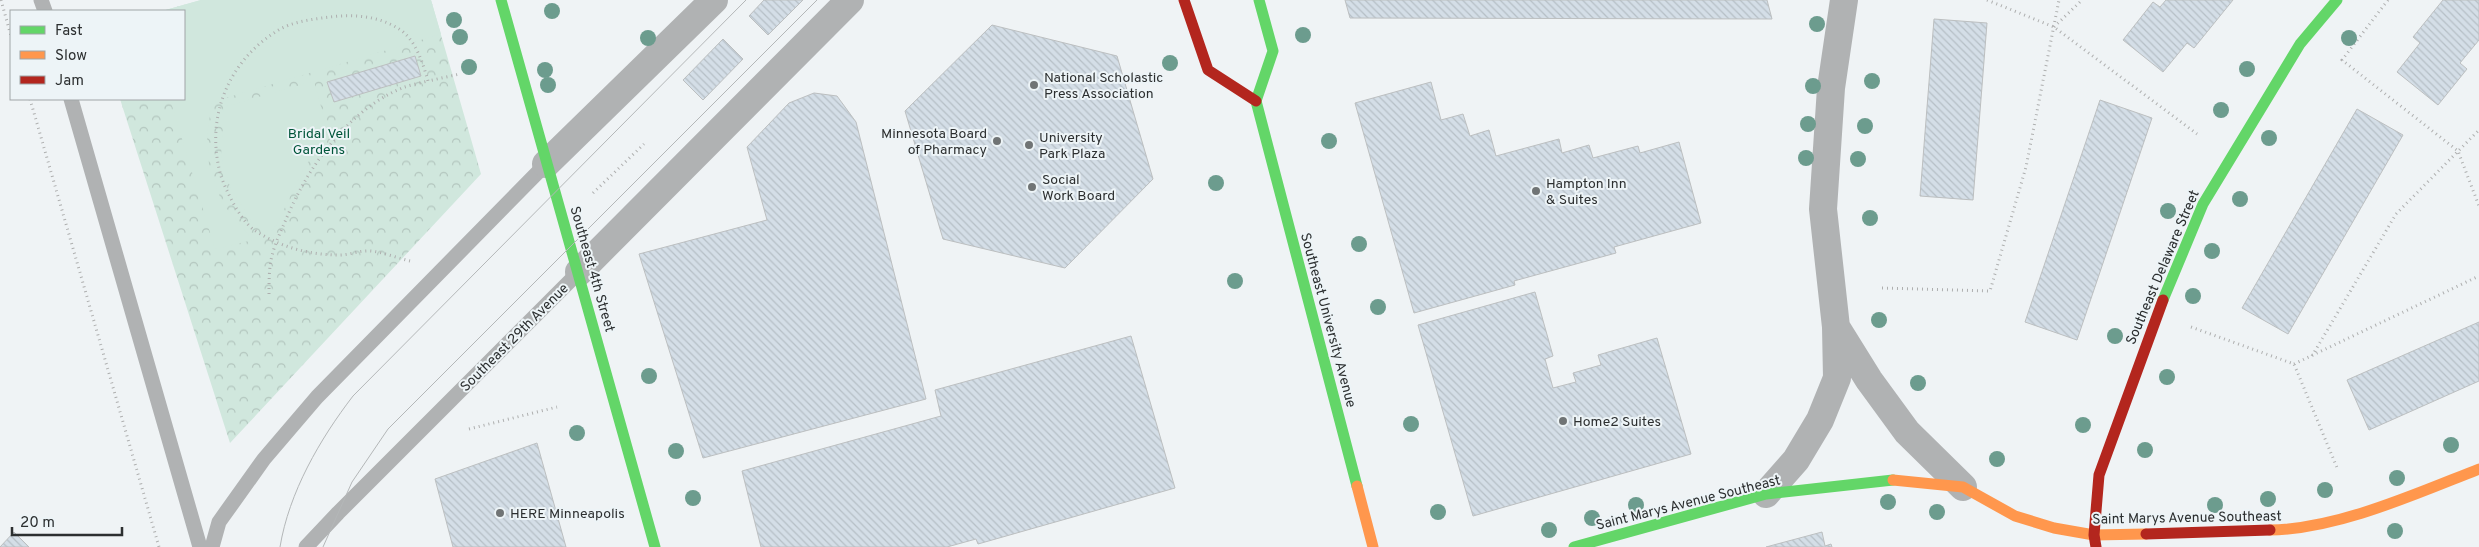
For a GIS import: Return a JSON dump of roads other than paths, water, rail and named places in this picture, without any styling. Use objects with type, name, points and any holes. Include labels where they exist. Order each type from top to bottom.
[{"type":"street","name":"Southeast 4th Street","points":[[501,0],[656,547]]},
{"type":"street","points":[[546,164],[714,0]]},
{"type":"street","name":"Southeast 29th Avenue","points":[[579,272],[850,0]]},
{"type":"street","points":[[1184,0],[1208,70],[1256,101],[1273,51],[1259,0]]},
{"type":"street","points":[[1766,494],[1796,460],[1820,420],[1837,378],[1836,327],[1822,209],[1830,88],[1844,0]]},
{"type":"street","name":"Southeast Delaware Street","points":[[2096,547],[2094,535],[2099,475],[2152,325],[2203,204],[2300,44],[2336,0]]},
{"type":"street","name":"Southeast University Avenue","points":[[1256,101],[1373,547]]},
{"type":"street","points":[[1836,327],[1869,380],[1907,432],[1963,487]]},
{"type":"street","name":"Saint Marys Avenue Southeast","points":[[1574,547],[1766,494],[1900,479],[1963,487],[2015,516],[2054,528],[2094,535],[2287,530],[2370,511],[2479,469]]},
{"type":"lane","points":[[71,100],[200,547]]},
{"type":"lane","points":[[212,547],[219,522],[264,460],[316,397],[546,164]]},
{"type":"lane","name":"Southeast 29th Avenue","points":[[306,547],[579,272]]},
{"type":"tram line","points":[[280,547],[284,526],[298,486],[318,448],[353,396],[746,0]]},
{"type":"tram line","points":[[323,547],[352,482],[388,429],[817,0]]},
{"type":"place","name":"National Scholastic Press Association","points":[[1034,85]]},
{"type":"place","name":"Minnesota Board of Pharmacy","points":[[997,141]]},
{"type":"place","name":"University Park Plaza","points":[[1029,145]]},
{"type":"place","name":"Social Work Board","points":[[1032,187]]},
{"type":"place","name":"Hampton Inn & Suites","points":[[1536,191]]},
{"type":"place","name":"Home2 Suites","points":[[1563,421]]},
{"type":"place","name":"HERE Minneapolis","points":[[500,513]]},
{"type":"park label","name":"Bridal Veil Gardens","points":[[319,142]]}]
